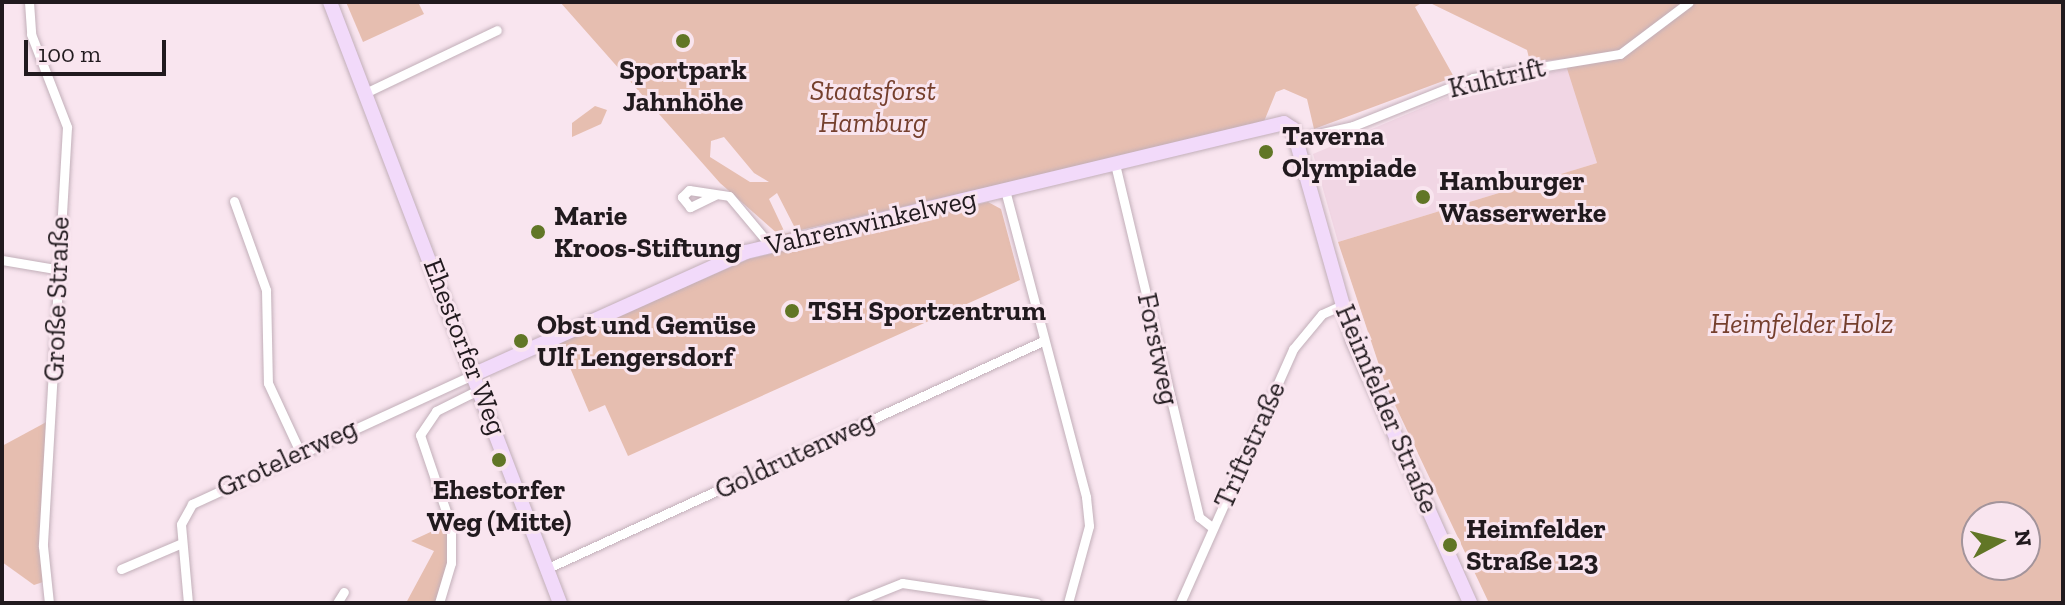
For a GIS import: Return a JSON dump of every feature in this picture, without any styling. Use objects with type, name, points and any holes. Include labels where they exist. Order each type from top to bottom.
[{"type":"street","name":"Große Straße","points":[[29,2],[31,34],[67,127],[55,269],[43,546],[49,603]]},
{"type":"street","name":"Ehestorfer Weg","points":[[330,2],[477,373],[560,603]]},
{"type":"street","name":"Kuhtrift","points":[[1295,139],[1353,126],[1473,78],[1620,54],[1689,2]]},
{"type":"street","points":[[365,93],[497,30]]},
{"type":"street","name":"Heimfelder Straße","points":[[1284,123],[1295,139],[1342,305],[1470,603]]},
{"type":"street","name":"Vahrenwinkelweg","points":[[477,373],[770,245],[1284,123]]},
{"type":"street","name":"Forstweg","points":[[1115,164],[1199,517],[1212,527]]},
{"type":"street","points":[[1005,190],[1089,526],[1068,603]]},
{"type":"street","points":[[715,195],[746,212],[770,245]]},
{"type":"street","points":[[234,201],[266,290],[268,383],[300,452]]},
{"type":"street","points":[[2,260],[55,269]]},
{"type":"street","name":"Triftstraße","points":[[1180,603],[1293,349],[1322,314],[1342,305]]},
{"type":"street","name":"Goldrutenweg","points":[[548,568],[1043,341]]},
{"type":"street","name":"Grotelerweg","points":[[188,603],[181,524],[192,504],[477,373]]},
{"type":"street","points":[[439,603],[451,563],[451,526],[420,435],[436,411],[482,388]]},
{"type":"street","points":[[121,569],[182,543]]},
{"type":"street","points":[[852,603],[902,583],[1037,603]]},
{"type":"street","points":[[337,603],[344,592]]},
{"type":"shaded area","points":[[1569,68],[1597,163],[1338,242],[1313,154],[1464,90]]},
{"type":"green space","points":[[346,2],[418,2],[424,14],[363,42]]},
{"type":"green space","name":"Staatsforst Hamburg","points":[[560,2],[1423,2],[1415,7],[1454,77],[1314,129],[1307,99],[1284,89],[1276,92],[1263,124],[792,232],[796,230],[777,193],[769,199],[785,234],[779,235],[720,183]],"holes":[[[724,137],[754,173],[769,182],[750,182],[710,157],[711,141]]]},
{"type":"green space","name":"Heimfelder Holz","points":[[1428,2],[2063,2],[2063,603],[1489,603],[1386,386],[1338,242],[1597,163],[1564,59],[1530,62],[1527,50]]},
{"type":"green space","points":[[595,106],[607,110],[601,124],[572,137],[572,123]]},
{"type":"green space","name":"TSH Sportzentrum","points":[[988,202],[1001,209],[1020,280],[628,456],[605,405],[589,412],[559,342],[749,259]]},
{"type":"green space","points":[[52,419],[46,581],[34,585],[2,562],[2,446]]},
{"type":"green space","points":[[445,510],[453,547],[439,603],[406,603],[434,551],[411,541],[437,529]]},
{"type":"place","name":"Sportpark Jahnhöhe","points":[[683,41]]},
{"type":"place","name":"Taverna Olympiade","points":[[1266,152]]},
{"type":"place","name":"Hamburger Wasserwerke","points":[[1423,197]]},
{"type":"place","name":"Marie Kroos-Stiftung","points":[[538,232]]},
{"type":"place","name":"TSH Sportzentrum","points":[[792,311]]},
{"type":"place","name":"Obst und Gemüse Ulf Lengersdorf","points":[[521,341]]},
{"type":"place","name":"Ehestorfer Weg (Mitte)","points":[[499,460]]},
{"type":"place","name":"Heimfelder Straße 123","points":[[1450,545]]}]
